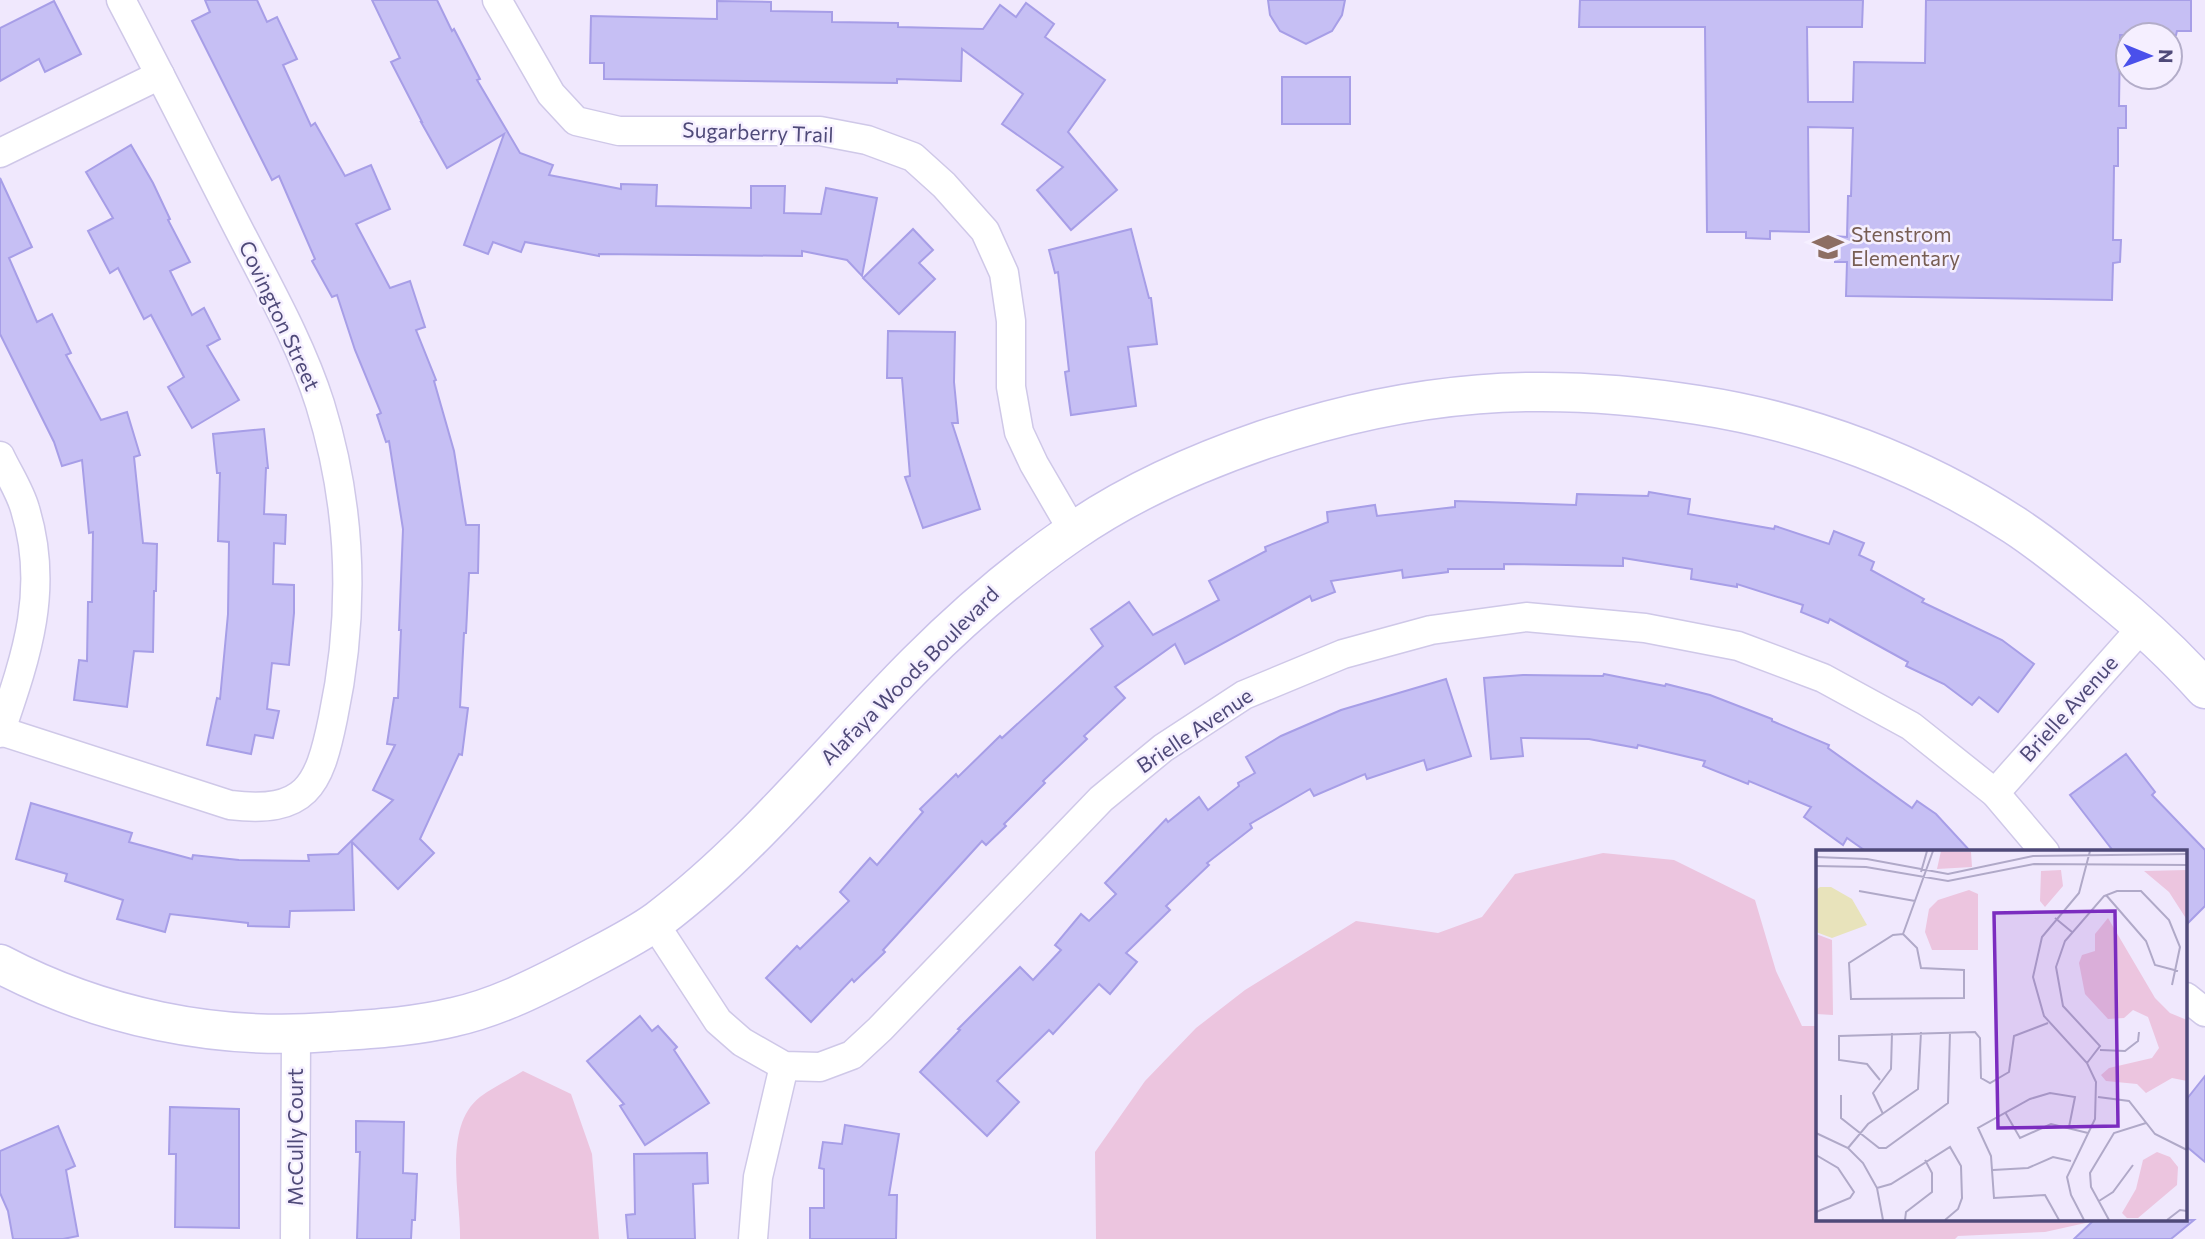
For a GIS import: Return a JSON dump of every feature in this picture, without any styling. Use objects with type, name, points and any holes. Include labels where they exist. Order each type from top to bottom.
[{"type":"street","name":"Covington Street","points":[[0,732],[230,805],[259,809],[285,804],[301,797],[316,779],[329,737],[343,671],[348,545],[339,477],[320,403],[292,335],[121,0]]},
{"type":"street","name":"Sugarberry Trail","points":[[497,0],[551,94],[576,121],[619,131],[820,131],[867,140],[913,157],[944,185],[985,231],[1004,273],[1011,321],[1011,387],[1019,432],[1034,464],[1073,531]]},
{"type":"street","points":[[0,153],[160,75]]},
{"type":"street","name":"Alafaya Woods Boulevard","points":[[0,964],[80,1001],[153,1020],[225,1032],[296,1035],[380,1028],[456,1017],[527,992],[654,923],[737,853],[918,662],[986,598],[1073,531],[1141,490],[1218,455],[1300,427],[1366,409],[1441,396],[1548,390],[1644,396],[1790,423],[1872,453],[1950,488],[2013,525],[2071,566],[2144,625],[2205,689]]},
{"type":"street","points":[[0,456],[25,506],[35,547],[35,582],[29,643],[0,732]]},
{"type":"street","name":"Brielle Avenue","points":[[654,923],[718,1021],[743,1042],[784,1066],[820,1067],[852,1055],[880,1030],[1101,799],[1163,748],[1244,695],[1343,654],[1431,630],[1527,617],[1645,628],[1738,646],[1823,678],[1910,726],[1995,793],[2043,850]]},
{"type":"street","name":"Brielle Avenue","points":[[1995,793],[2144,625]]},
{"type":"street","points":[[2188,999],[2205,1012]]},
{"type":"street","name":"McCully Court","points":[[295,1239],[296,1035]]},
{"type":"street","points":[[753,1239],[758,1177],[784,1066]]},
{"type":"shaded area","points":[[1603,853],[1674,860],[1755,900],[1776,971],[1802,1026],[1816,1026],[1816,1222],[2090,1222],[2045,1232],[1958,1236],[1955,1239],[1096,1239],[1095,1152],[1145,1081],[1196,1028],[1245,990],[1356,921],[1438,933],[1482,917],[1515,874]]},
{"type":"shaded area","points":[[523,1071],[571,1094],[592,1154],[599,1239],[460,1239],[456,1164],[461,1126],[468,1110],[480,1097]]},
{"type":"building","points":[[205,0],[257,0],[267,22],[277,17],[297,59],[283,65],[311,126],[315,123],[345,176],[371,165],[390,209],[356,224],[390,288],[410,281],[425,327],[416,330],[436,380],[434,381],[454,451],[466,525],[479,525],[478,573],[469,573],[460,707],[468,708],[462,755],[459,754],[420,839],[434,853],[398,889],[352,842],[354,910],[290,911],[289,927],[248,926],[248,923],[170,914],[165,932],[117,919],[123,900],[65,881],[67,874],[16,859],[31,803],[132,833],[129,842],[192,859],[193,855],[239,860],[309,861],[308,855],[338,854],[393,800],[373,790],[395,745],[387,744],[394,698],[398,698],[401,630],[403,529],[389,441],[386,442],[377,415],[381,413],[355,350],[337,295],[332,297],[312,261],[315,259],[279,176],[272,180],[192,21],[210,12]]},
{"type":"building","points":[[372,0],[437,0],[480,79],[477,80],[520,153],[553,165],[549,175],[621,189],[621,184],[657,185],[656,206],[751,208],[751,186],[785,186],[784,213],[821,214],[826,188],[877,198],[862,276],[847,260],[802,251],[802,256],[599,256],[525,242],[521,252],[493,242],[488,254],[464,245],[504,134],[447,168],[391,62],[400,58]]},
{"type":"building","points":[[1268,0],[1345,0],[1342,15],[1332,31],[1306,44],[1280,31],[1270,15]]},
{"type":"building","points":[[1580,0],[1863,0],[1862,27],[1807,27],[1808,102],[1853,102],[1854,62],[1925,63],[1926,0],[2191,0],[2191,31],[2184,31],[2184,21],[2114,21],[2114,91],[2119,91],[2119,106],[2126,106],[2126,128],[2118,128],[2118,166],[2114,166],[2113,240],[2121,240],[2120,262],[2113,263],[2112,300],[1846,296],[1847,262],[1835,262],[1835,236],[1847,237],[1853,128],[1808,127],[1809,232],[1770,231],[1770,239],[1746,238],[1746,232],[1707,232],[1705,27],[1579,27]]},
{"type":"building","points":[[54,1],[81,54],[45,72],[39,59],[0,81],[0,28]]},
{"type":"building","points":[[717,1],[771,2],[771,11],[832,12],[832,22],[983,29],[1000,5],[1016,17],[1026,3],[1054,24],[1045,37],[1105,80],[1068,132],[1117,190],[1071,230],[1037,190],[1063,167],[1002,124],[1023,94],[962,49],[961,81],[897,79],[897,83],[604,79],[604,63],[590,63],[591,16],[717,19]]},
{"type":"building","points":[[1282,77],[1350,77],[1350,124],[1282,124]]},
{"type":"building","points":[[131,145],[153,183],[170,219],[168,220],[190,262],[170,271],[192,315],[204,308],[220,339],[207,346],[239,400],[192,428],[168,387],[184,377],[151,315],[144,319],[118,268],[110,273],[88,231],[113,218],[86,172]]},
{"type":"building","points":[[0,178],[32,247],[9,258],[37,322],[52,314],[71,353],[66,355],[101,420],[127,412],[140,455],[134,457],[143,543],[157,544],[153,652],[134,651],[127,707],[74,700],[79,660],[87,661],[88,602],[92,602],[93,532],[89,533],[82,460],[62,466],[54,442],[0,334]]},
{"type":"building","points":[[913,229],[933,250],[919,263],[935,279],[899,314],[863,278]]},
{"type":"building","points":[[1131,229],[1151,298],[1157,344],[1128,347],[1136,406],[1071,415],[1058,272],[1055,273],[1049,250]]},
{"type":"building","points":[[888,331],[955,332],[954,382],[958,423],[952,423],[980,509],[923,528],[905,477],[910,476],[902,378],[887,378]]},
{"type":"building","points":[[264,429],[268,468],[264,514],[286,515],[285,544],[274,543],[273,584],[294,585],[294,613],[289,665],[272,663],[267,709],[279,711],[273,738],[255,735],[251,754],[207,745],[217,698],[220,699],[228,614],[229,542],[218,541],[220,473],[217,473],[213,434]]},
{"type":"building","points":[[1649,492],[1690,499],[1688,514],[1774,529],[1775,526],[1829,544],[1834,531],[1864,543],[1859,555],[1874,562],[1871,570],[1924,599],[1922,602],[2002,640],[2034,664],[1998,712],[1979,697],[1972,705],[1944,684],[1906,666],[1908,662],[1830,619],[1828,623],[1801,612],[1803,605],[1737,584],[1737,587],[1691,579],[1692,569],[1623,558],[1623,566],[1504,564],[1504,569],[1448,569],[1448,572],[1403,578],[1402,570],[1331,581],[1335,592],[1312,601],[1310,596],[1185,664],[1175,644],[1115,687],[1125,698],[1084,736],[1087,739],[1043,781],[1045,783],[1004,824],[1006,826],[986,845],[982,841],[883,950],[885,952],[854,982],[852,979],[811,1022],[766,978],[797,946],[800,949],[849,901],[840,892],[870,858],[877,865],[923,812],[920,809],[956,774],[958,777],[1000,736],[1002,738],[1103,646],[1091,629],[1129,602],[1153,635],[1219,600],[1209,581],[1266,551],[1265,547],[1328,522],[1327,512],[1375,505],[1377,516],[1455,507],[1455,501],[1576,505],[1577,494],[1648,496]]},
{"type":"building","points":[[1604,674],[1665,686],[1666,684],[1710,695],[1829,745],[1828,748],[1912,808],[1917,801],[1936,814],[1969,850],[1864,850],[1847,838],[1843,845],[1804,817],[1811,807],[1749,781],[1748,784],[1703,766],[1705,761],[1638,745],[1637,748],[1589,739],[1521,738],[1523,756],[1491,759],[1484,678],[1523,675]]},
{"type":"building","points":[[1446,679],[1471,756],[1427,770],[1424,760],[1367,779],[1365,774],[1314,796],[1310,789],[1250,824],[1252,828],[1207,863],[1209,865],[1166,906],[1170,910],[1126,953],[1137,962],[1110,994],[1099,984],[1053,1034],[1049,1030],[997,1081],[1019,1102],[987,1136],[920,1072],[960,1030],[958,1029],[1020,967],[1033,980],[1061,950],[1055,945],[1081,914],[1089,921],[1116,894],[1105,883],[1166,819],[1168,822],[1199,797],[1208,810],[1239,786],[1238,783],[1255,773],[1246,757],[1281,736],[1341,710]]},
{"type":"building","points":[[2126,754],[2155,792],[2152,795],[2205,850],[2205,906],[2188,923],[2188,850],[2112,850],[2070,795]]},
{"type":"building","points":[[640,1016],[652,1031],[658,1026],[677,1047],[674,1050],[709,1103],[645,1145],[620,1106],[624,1104],[587,1061]]},
{"type":"building","points":[[2205,1076],[2205,1162],[2188,1148],[2188,1097]]},
{"type":"building","points":[[170,1107],[239,1109],[239,1228],[175,1227],[176,1154],[169,1154]]},
{"type":"building","points":[[356,1121],[404,1122],[403,1173],[417,1174],[415,1220],[412,1220],[411,1239],[357,1239],[360,1152],[356,1152]]},
{"type":"building","points":[[845,1125],[899,1134],[889,1195],[897,1195],[896,1239],[810,1239],[810,1208],[824,1208],[824,1169],[819,1168],[823,1142],[842,1144]]},
{"type":"building","points":[[58,1126],[75,1166],[66,1170],[78,1236],[63,1239],[13,1239],[8,1211],[0,1193],[0,1151]]},
{"type":"building","points":[[707,1153],[708,1183],[693,1184],[695,1239],[628,1239],[626,1215],[635,1214],[634,1154]]},
{"type":"building","points":[[2194,1220],[2171,1239],[2074,1239],[2092,1222]]},
{"type":"place","name":"Stenstrom Elementary","points":[[1828,247]]}]
